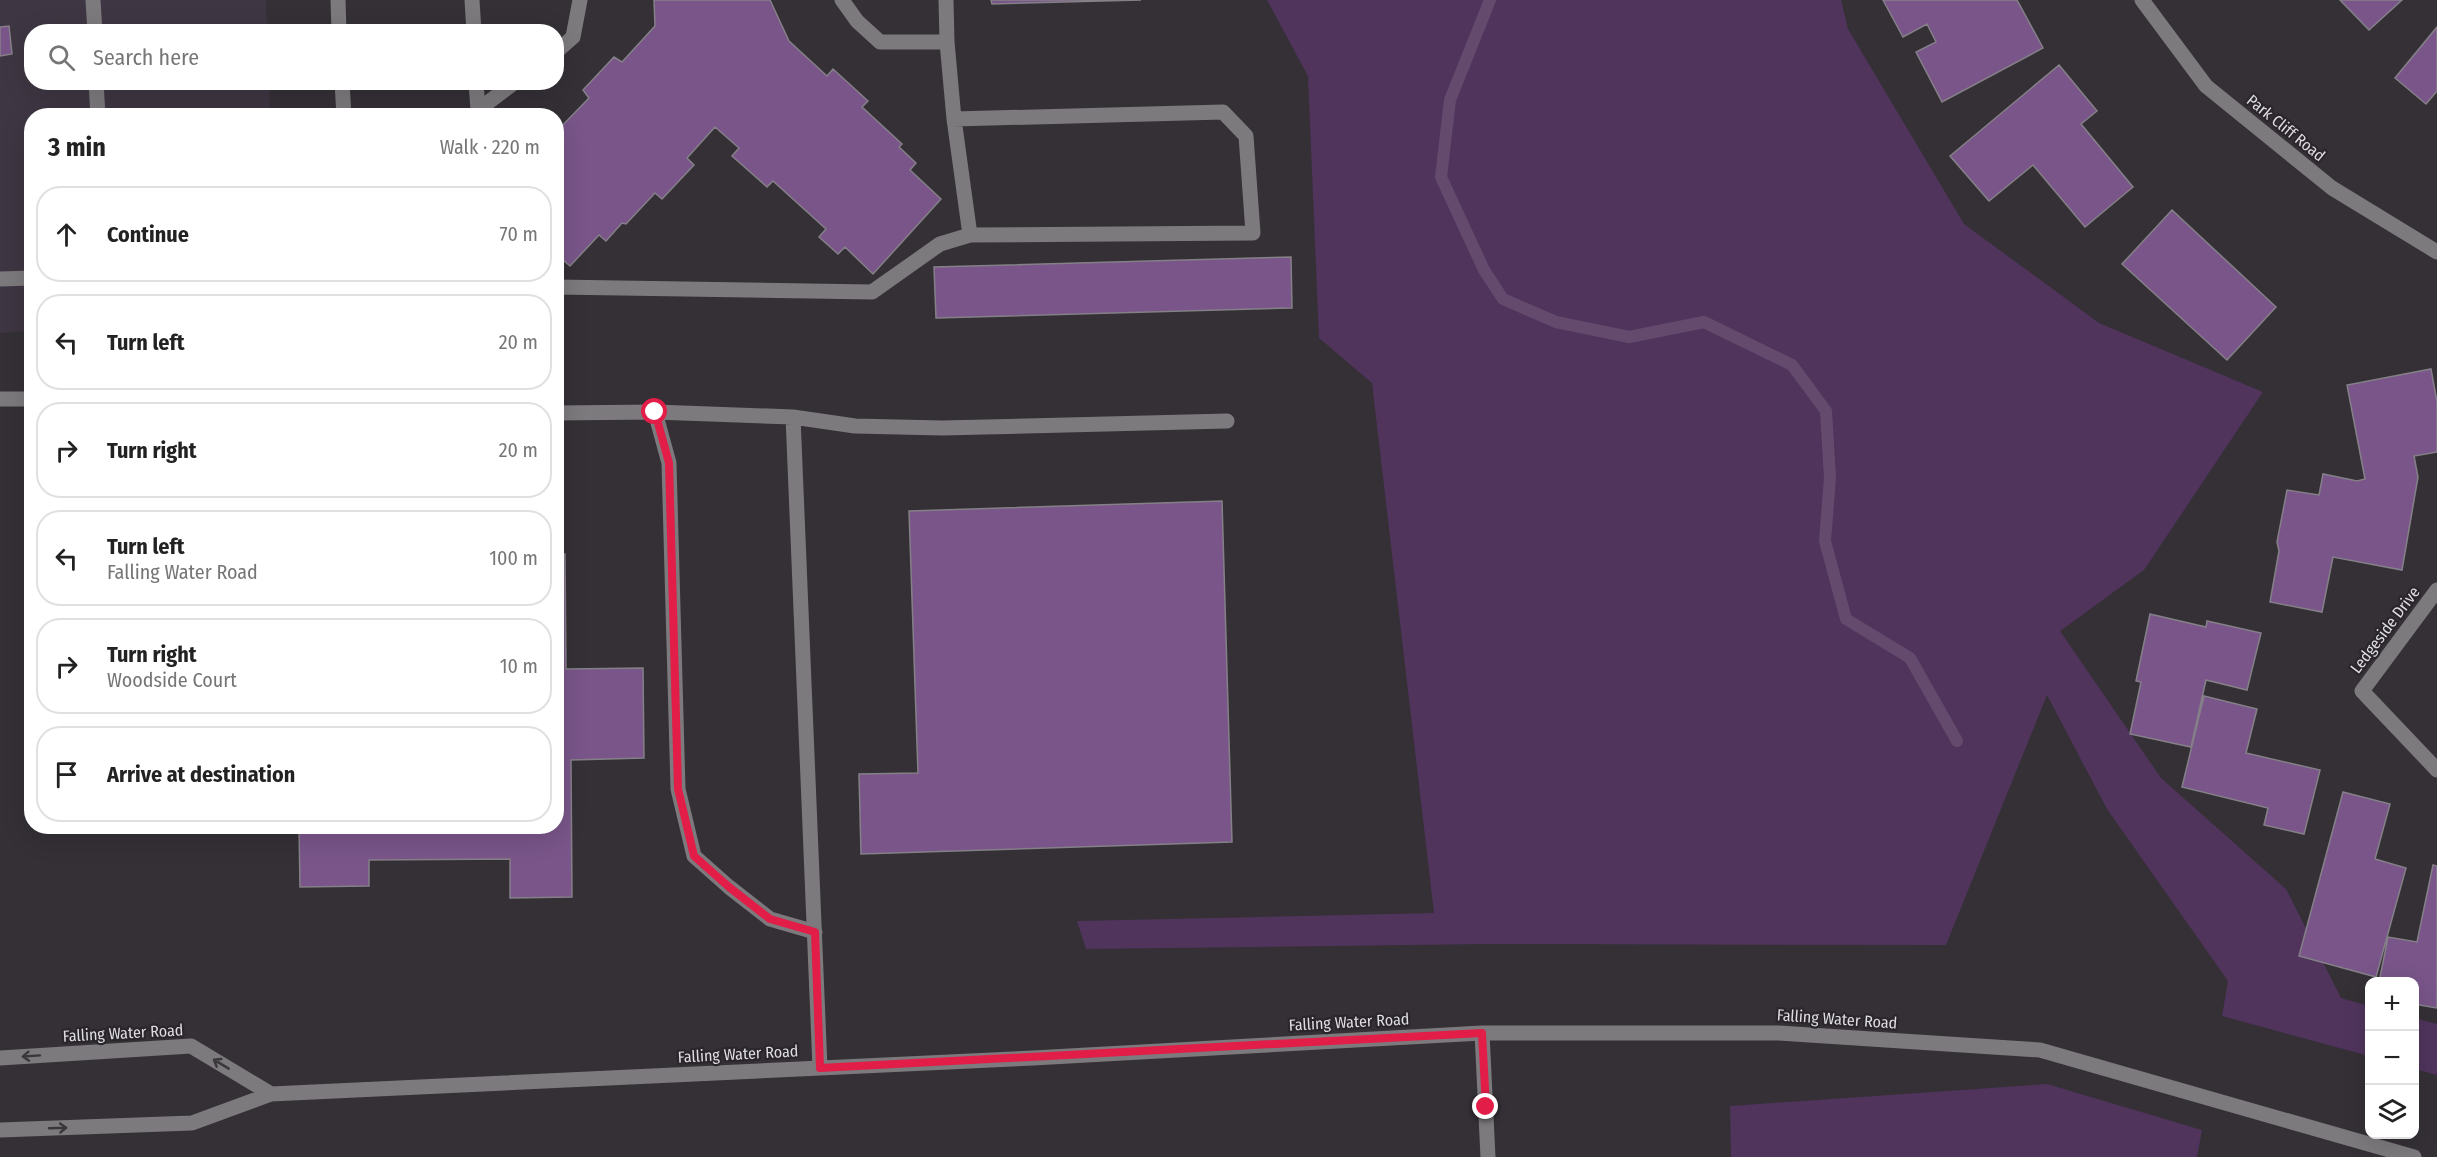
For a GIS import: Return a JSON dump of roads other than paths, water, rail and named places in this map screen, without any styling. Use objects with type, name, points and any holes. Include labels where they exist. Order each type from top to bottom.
[{"type":"street","points":[[93,0],[94,24]]},
{"type":"street","points":[[338,0],[339,24]]},
{"type":"street","points":[[472,0],[474,24]]},
{"type":"street","points":[[564,45],[573,38],[580,0]]},
{"type":"street","points":[[842,0],[857,21],[880,42],[947,42]]},
{"type":"street","points":[[946,0],[947,42],[954,119],[970,235]]},
{"type":"street","name":"Park Cliff Road","points":[[2142,0],[2206,86],[2332,188],[2437,252]]},
{"type":"street","points":[[96,90],[98,108]]},
{"type":"street","points":[[342,90],[344,108]]},
{"type":"street","points":[[476,90],[477,108]]},
{"type":"street","points":[[483,108],[505,90]]},
{"type":"street","points":[[564,287],[872,292],[940,244],[970,235],[1253,232],[1246,136],[1223,112],[954,119]]},
{"type":"street","points":[[0,279],[24,278]]},
{"type":"street","points":[[0,399],[24,399]]},
{"type":"street","points":[[564,412],[655,412],[793,417],[855,426],[942,428],[1227,421]]},
{"type":"street","points":[[655,412],[669,463],[678,789],[694,856],[770,919],[815,932]]},
{"type":"street","points":[[793,417],[820,1068]]},
{"type":"street","name":"Ledgeside Drive","points":[[2437,590],[2362,691],[2437,770]]},
{"type":"street","points":[[1482,1033],[1488,1157]]},
{"type":"street","name":"Falling Water Road","points":[[0,1130],[192,1123],[271,1094],[1482,1033],[1779,1033],[2040,1050],[2414,1157]]},
{"type":"street","name":"Falling Water Road","points":[[0,1058],[191,1046],[271,1094]]},
{"type":"waterway","points":[[1490,0],[1450,100],[1441,177],[1484,270],[1503,299],[1556,322],[1629,337],[1704,322],[1792,365],[1826,411],[1830,478],[1825,541],[1846,619],[1910,658],[1957,741]]}]
